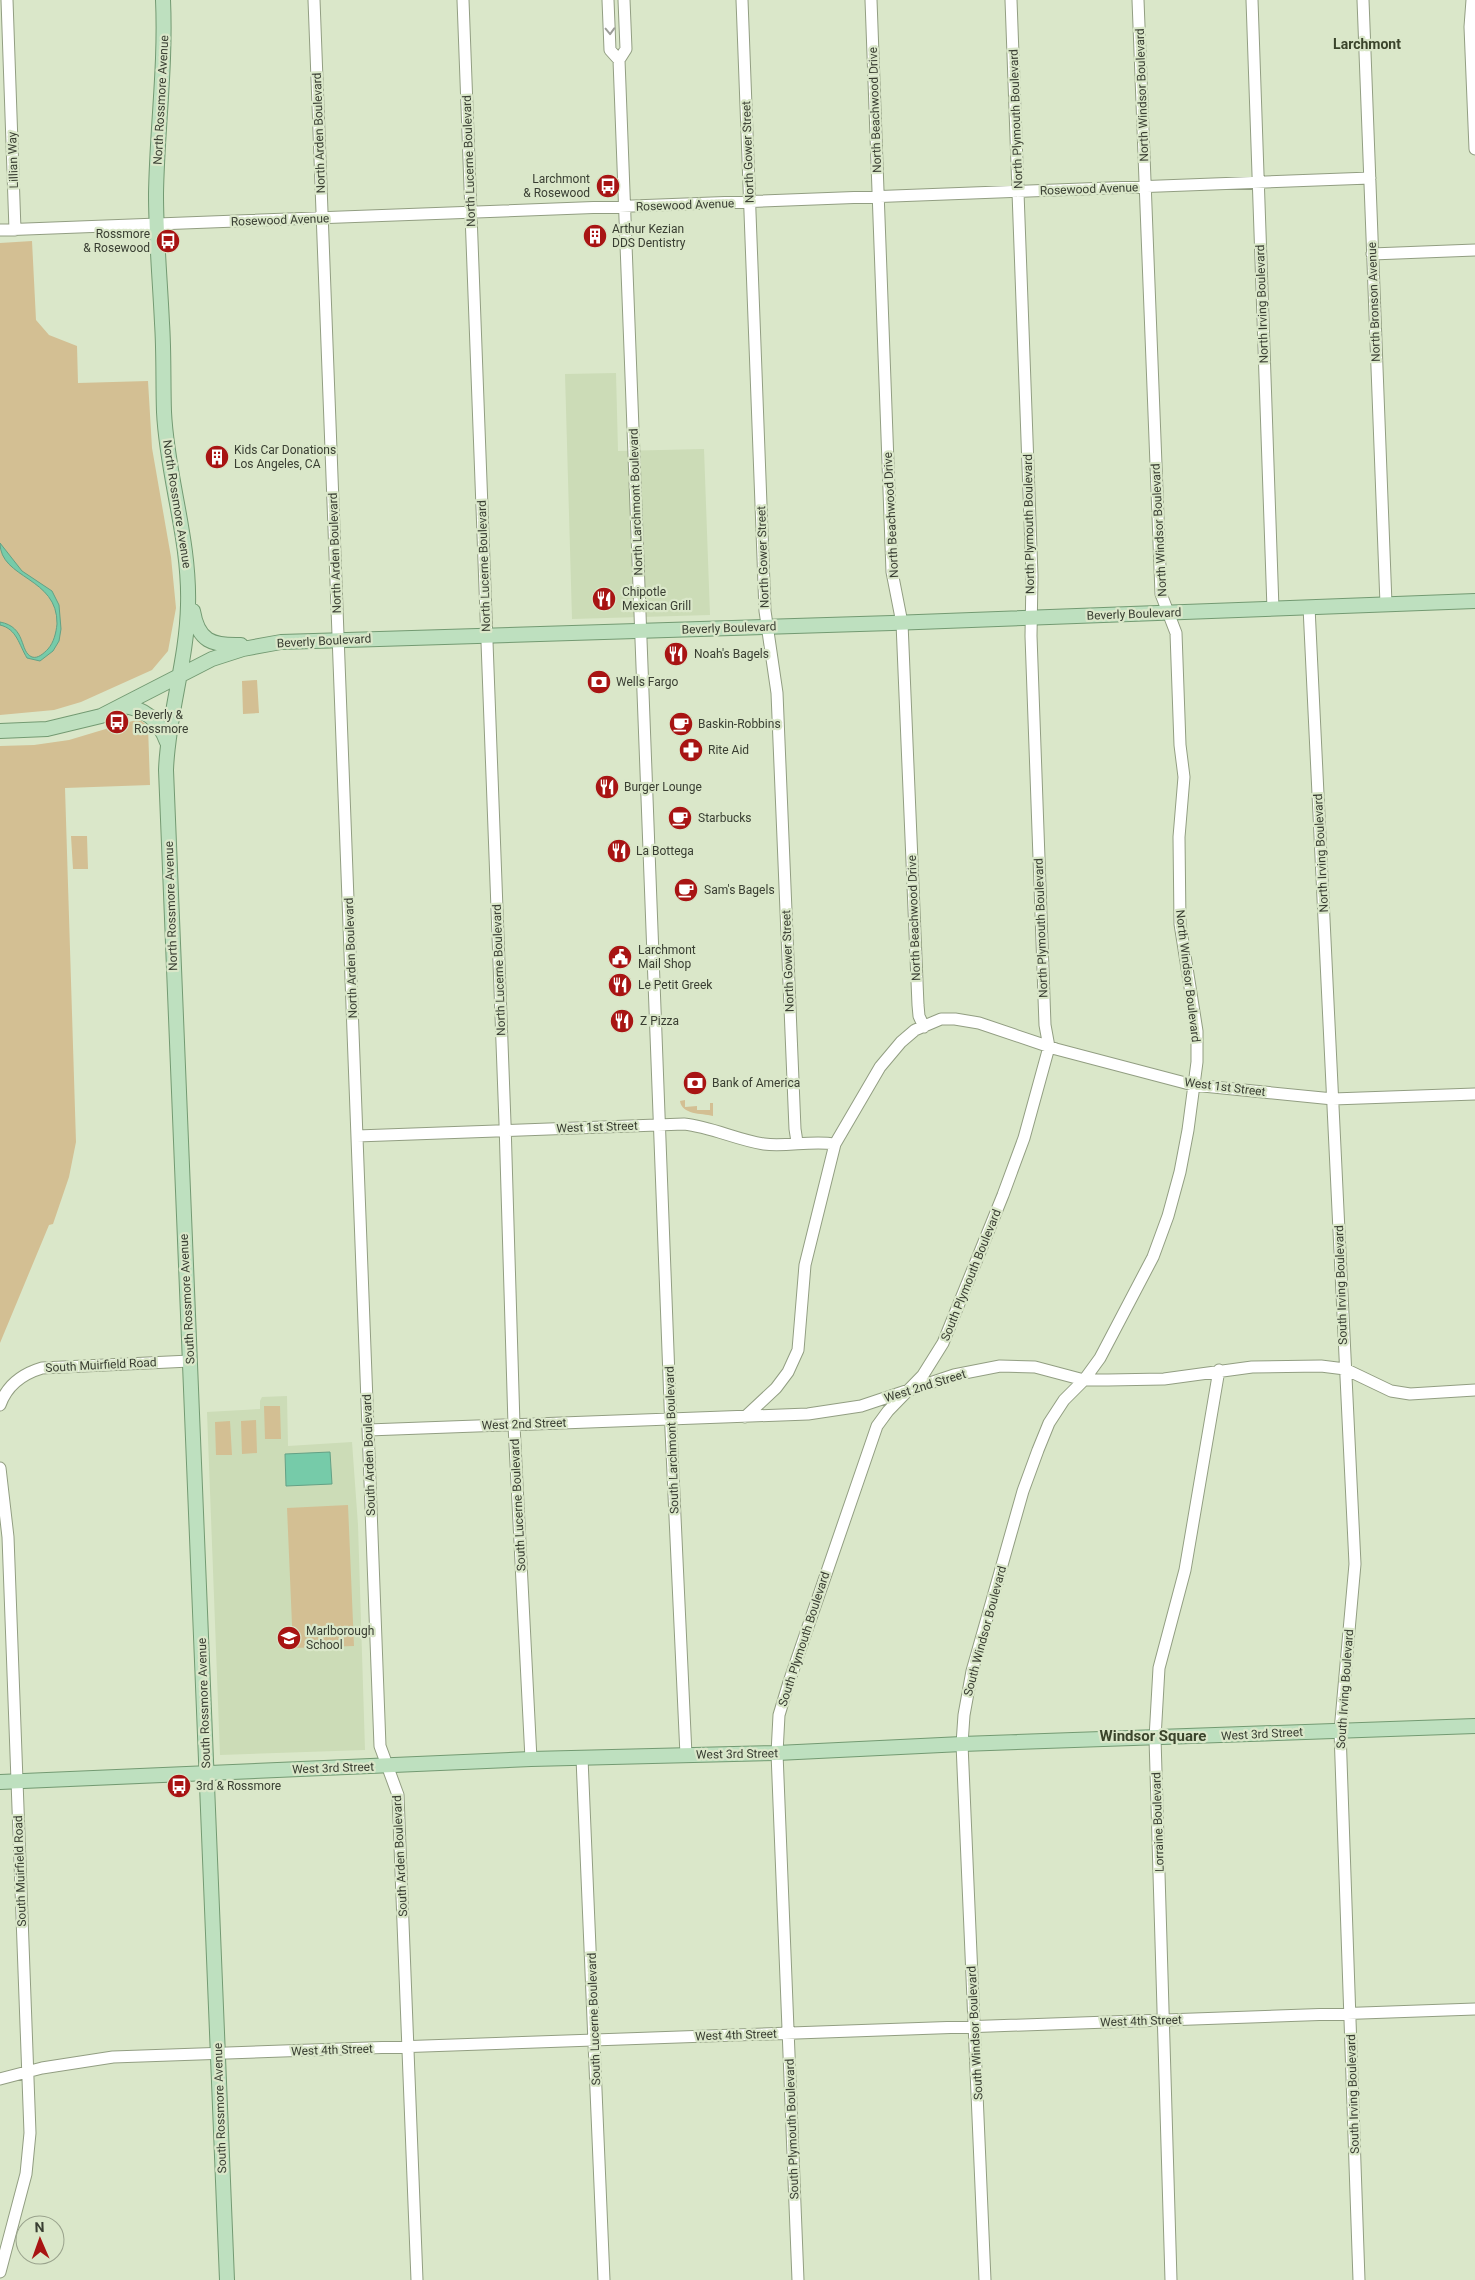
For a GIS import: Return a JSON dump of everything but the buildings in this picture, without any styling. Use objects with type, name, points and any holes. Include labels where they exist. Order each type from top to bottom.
[{"type":"main road","name":"North Rossmore Avenue","points":[[163,0],[165,45],[158,142],[157,225],[165,428],[170,466],[184,537],[188,587],[186,641],[167,744],[167,806],[180,1127]]},
{"type":"main road","points":[[188,587],[197,628],[209,641],[227,646],[281,642]]},
{"type":"main road","name":"Beverly Boulevard","points":[[0,731],[29,730],[66,725],[101,716],[227,654],[281,642],[902,623],[1475,601]]},
{"type":"main road","points":[[122,706],[142,710],[151,716],[158,724],[167,744]]},
{"type":"main road","name":"South Rossmore Avenue","points":[[180,1127],[226,2280]]},
{"type":"main road","name":"West 3rd Street","points":[[0,1782],[531,1759],[777,1753],[962,1744],[1475,1726]]},
{"type":"street","name":"Lillian Way","points":[[7,0],[15,230]]},
{"type":"street","name":"North Arden Boulevard","points":[[314,0],[357,1136]]},
{"type":"street","name":"North Lucerne Boulevard","points":[[463,0],[505,1131]]},
{"type":"street","name":"North Larchmont Boulevard","points":[[608,0],[610,50],[619,60]]},
{"type":"street","name":"North Larchmont Boulevard","points":[[624,0],[626,49],[619,60],[660,1124]]},
{"type":"street","name":"North Gower Street","points":[[742,0],[767,627],[777,693],[794,1120],[797,1142]]},
{"type":"street","name":"North Beachwood Drive","points":[[871,0],[892,572],[902,623],[918,1005],[919,1016],[924,1027]]},
{"type":"street","name":"North Plymouth Boulevard","points":[[1012,0],[1045,1025],[1049,1047]]},
{"type":"street","name":"North Windsor Boulevard","points":[[1138,0],[1161,594],[1176,633],[1180,745],[1184,777],[1179,837],[1178,885],[1180,924],[1197,1031],[1197,1062],[1193,1086]]},
{"type":"street","name":"North Irving Boulevard","points":[[1252,0],[1273,609]]},
{"type":"street","name":"North Bronson Avenue","points":[[1363,0],[1386,604]]},
{"type":"street","points":[[1472,0],[1470,28],[1475,149]]},
{"type":"street","name":"Rosewood Avenue","points":[[0,230],[1370,178]]},
{"type":"street","points":[[1372,254],[1475,250]]},
{"type":"street","name":"North Irving Boulevard","points":[[1309,607],[1333,1099]]},
{"type":"street","name":"West 1st Street","points":[[745,1417],[776,1388],[788,1372],[798,1350],[805,1265],[834,1144],[880,1067],[901,1042],[915,1030],[940,1019],[955,1019],[979,1024],[1049,1047],[1193,1086],[1333,1099],[1475,1094]]},
{"type":"street","name":"South Plymouth Boulevard","points":[[798,2280],[777,1753],[779,1715],[877,1426],[888,1410],[923,1375],[935,1358],[947,1333],[1024,1138],[1049,1047]]},
{"type":"street","name":"South Windsor Boulevard","points":[[985,2280],[962,1744],[964,1714],[972,1671],[1023,1491],[1049,1423],[1064,1400],[1084,1380],[1100,1358],[1156,1249],[1168,1216],[1180,1172],[1188,1130],[1193,1086]]},
{"type":"street","name":"South Irving Boulevard","points":[[1333,1099],[1344,1368],[1355,1564],[1340,1730],[1359,2280]]},
{"type":"street","name":"West 1st Street","points":[[357,1136],[660,1124],[696,1126],[766,1144],[797,1142],[834,1144]]},
{"type":"street","name":"South Larchmont Boulevard","points":[[660,1124],[686,1755]]},
{"type":"street","name":"South Lucerne Boulevard","points":[[505,1131],[514,1424],[531,1759]]},
{"type":"street","name":"South Arden Boulevard","points":[[357,1136],[380,1746],[398,1795],[417,2280]]},
{"type":"street","name":"South Muirfield Road","points":[[0,1405],[6,1392],[21,1376],[42,1368],[190,1361]]},
{"type":"street","name":"West 2nd Street","points":[[368,1430],[808,1414],[861,1406],[954,1375],[1000,1366],[1035,1367],[1084,1380],[1164,1379],[1219,1370],[1286,1366],[1344,1368],[1391,1391],[1410,1394],[1475,1390]]},
{"type":"street","name":"Lorraine Boulevard","points":[[1171,2280],[1155,1738],[1159,1668],[1185,1570],[1219,1370]]},
{"type":"street","name":"South Muirfield Road","points":[[0,1468],[5,1504],[5,1585],[17,1781],[30,2134],[26,2174],[0,2272]]},
{"type":"street","name":"South Lucerne Boulevard","points":[[582,1758],[604,2280]]},
{"type":"street","name":"West 4th Street","points":[[0,2079],[28,2071],[106,2058],[1475,2009]]},
{"type":"shaded area","points":[[32,241],[36,320],[49,335],[77,346],[78,383],[148,381],[152,448],[171,557],[176,608],[168,651],[152,670],[81,702],[54,710],[0,715],[0,243]]},
{"type":"shaded area","points":[[616,373],[618,451],[704,449],[710,615],[572,619],[565,374]]},
{"type":"shaded area","points":[[0,543],[22,571],[52,591],[59,605],[61,629],[59,641],[53,651],[40,661],[27,658],[14,634],[6,627],[0,625],[0,622],[15,629],[28,654],[36,657],[48,649],[53,640],[57,624],[55,609],[49,597],[39,587],[9,564],[2,555]]},
{"type":"shaded area","points":[[257,680],[259,713],[243,714],[242,681]]},
{"type":"shaded area","points":[[139,719],[148,726],[150,785],[65,788],[76,1142],[69,1177],[53,1224],[49,1225],[0,1343],[0,746],[34,745],[69,740]]},
{"type":"shaded area","points":[[71,836],[87,836],[88,869],[73,869]]},
{"type":"shaded area","points":[[685,1100],[685,1107],[697,1106],[697,1110],[710,1110],[710,1103],[713,1103],[713,1116],[698,1114],[684,1109],[680,1101]]},
{"type":"shaded area","name":"Marlborough School","points":[[287,1396],[288,1446],[352,1442],[358,1525],[365,1750],[220,1755],[207,1412],[260,1409],[262,1397]]},
{"type":"shaded area","points":[[264,1406],[280,1406],[281,1439],[265,1439]]},
{"type":"shaded area","points":[[256,1420],[257,1453],[242,1454],[241,1421]]},
{"type":"shaded area","points":[[230,1421],[232,1455],[216,1455],[215,1422]]},
{"type":"shaded area","points":[[330,1452],[332,1484],[286,1486],[285,1454]]},
{"type":"shaded area","points":[[348,1505],[354,1646],[293,1648],[287,1508]]},
{"type":"place","name":"Larchmont & Rosewood","points":[[608,186]]},
{"type":"place","name":"Arthur Kezian DDS Dentistry","points":[[595,236]]},
{"type":"place","name":"Rossmore & Rosewood","points":[[168,241]]},
{"type":"place","name":"Kids Car Donations Los Angeles, CA","points":[[217,457]]},
{"type":"place","name":"Chipotle Mexican Grill","points":[[604,599]]},
{"type":"place","name":"Noah's Bagels","points":[[676,654]]},
{"type":"place","name":"Wells Fargo","points":[[599,682]]},
{"type":"place","name":"Beverly & Rossmore","points":[[117,722]]},
{"type":"place","name":"Baskin-Robbins","points":[[681,724]]},
{"type":"place","name":"Rite Aid","points":[[691,750]]},
{"type":"place","name":"Burger Lounge","points":[[607,787]]},
{"type":"place","name":"Starbucks","points":[[680,818]]},
{"type":"place","name":"La Bottega","points":[[619,851]]},
{"type":"place","name":"Sam's Bagels","points":[[686,890]]},
{"type":"place","name":"Larchmont Mail Shop","points":[[620,957]]},
{"type":"place","name":"Le Petit Greek","points":[[620,985]]},
{"type":"place","name":"Z Pizza","points":[[622,1021]]},
{"type":"place","name":"Bank of America","points":[[695,1083]]},
{"type":"place","name":"Marlborough School","points":[[289,1638]]},
{"type":"place","name":"3rd & Rossmore","points":[[179,1786]]},
{"type":"district","name":"Larchmont","points":[[1367,44]]},
{"type":"district","name":"Windsor Square","points":[[1153,1736]]}]
